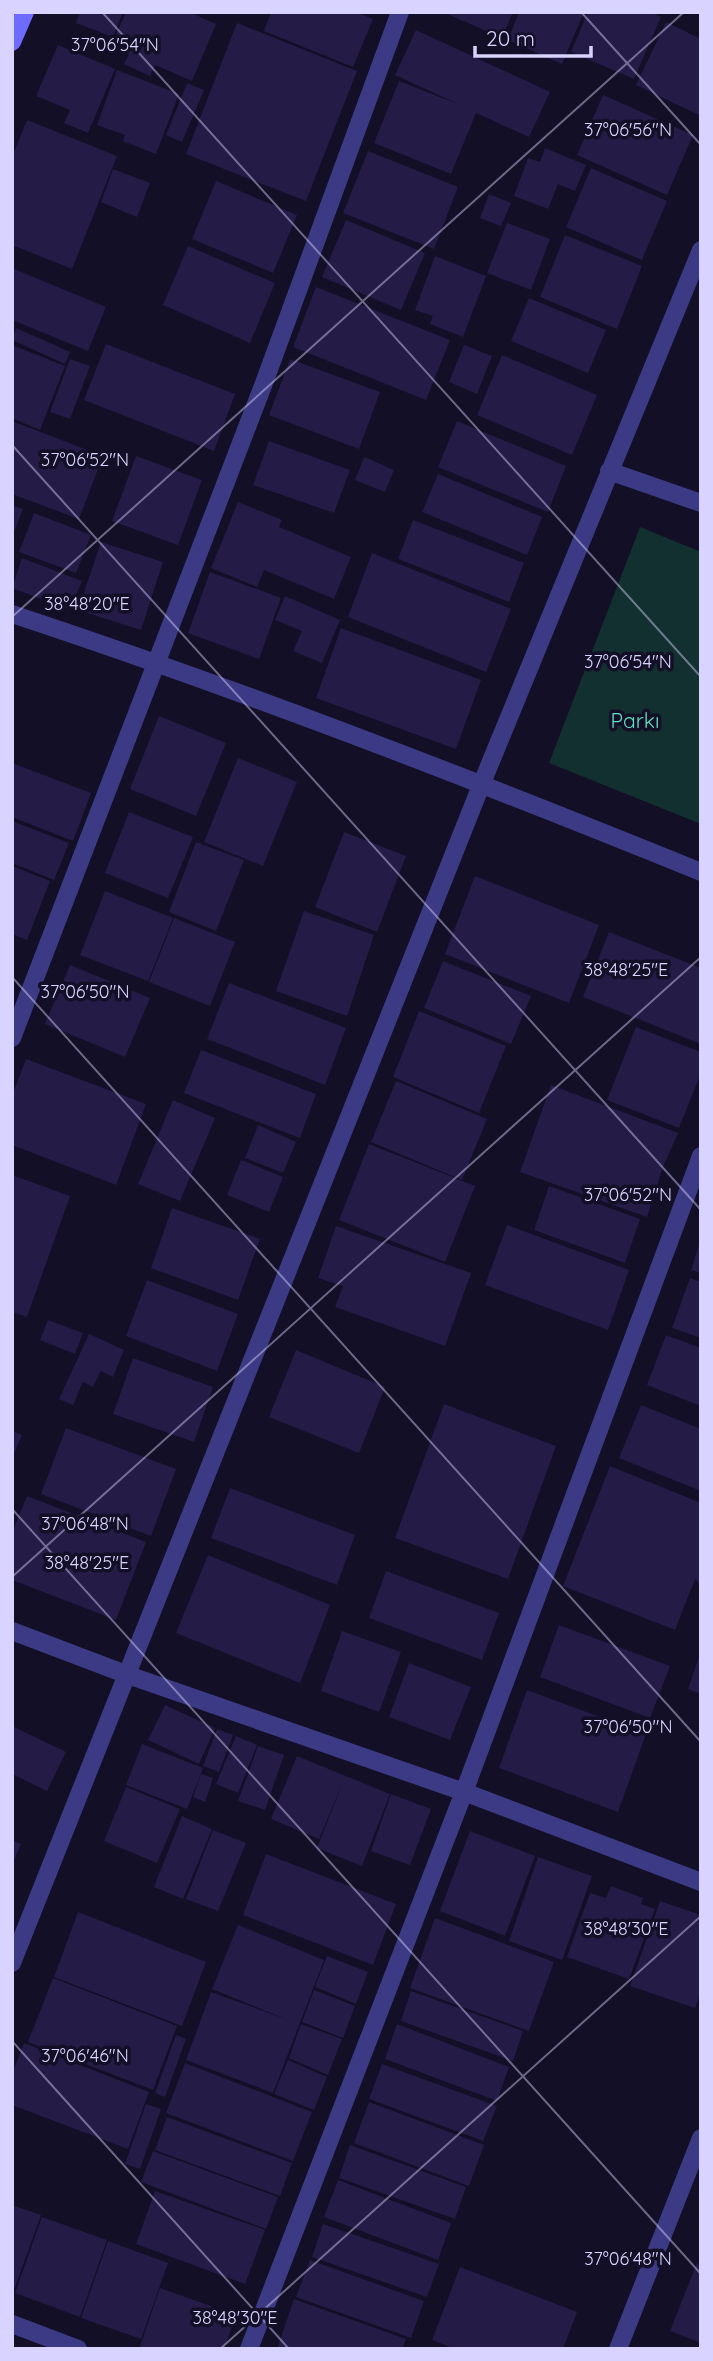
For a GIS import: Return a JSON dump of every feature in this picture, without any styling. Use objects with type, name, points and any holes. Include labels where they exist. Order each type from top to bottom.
[{"type":"main road","points":[[14,34],[24,12]]},
{"type":"street","points":[[12,1038],[264,383],[400,12]]},
{"type":"street","points":[[12,1963],[482,783],[701,250]]},
{"type":"street","points":[[609,471],[701,503]]},
{"type":"street","points":[[12,614],[156,662],[482,783],[701,872]]},
{"type":"street","points":[[249,2349],[464,1792],[701,1156]]},
{"type":"street","points":[[12,1631],[128,1675],[464,1792],[701,1882]]},
{"type":"street","points":[[618,2349],[701,2138]]},
{"type":"street","points":[[12,2324],[78,2349]]},
{"type":"green space","name":"Parkı","points":[[640,527],[701,552],[701,824],[549,763]]},
{"type":"building","points":[[80,12],[123,12],[113,37],[76,23]]},
{"type":"building","points":[[126,12],[189,12],[216,24],[192,81],[155,65],[150,76],[124,64],[129,54],[111,46]]},
{"type":"building","points":[[271,12],[356,12],[373,19],[353,67],[264,31]]},
{"type":"building","points":[[443,12],[513,12],[502,38]]},
{"type":"building","points":[[519,12],[584,12],[562,64],[508,40]]},
{"type":"building","points":[[588,12],[650,12],[661,17],[634,79],[571,52]]},
{"type":"building","points":[[666,22],[701,39],[701,116],[636,85]]},
{"type":"building","points":[[237,23],[357,71],[306,201],[186,154]]},
{"type":"building","points":[[416,30],[550,92],[529,137],[476,113],[451,174],[374,143],[399,81],[460,105],[395,75]]},
{"type":"building","points":[[58,45],[115,69],[88,133],[64,123],[70,110],[36,96]]},
{"type":"building","points":[[117,70],[179,94],[156,154],[123,141],[125,135],[97,125]]},
{"type":"building","points":[[187,83],[204,90],[182,142],[166,135]]},
{"type":"building","points":[[603,95],[693,135],[667,195],[577,155]]},
{"type":"building","points":[[27,120],[117,156],[72,269],[12,245],[12,157]]},
{"type":"building","points":[[545,148],[586,165],[575,191],[558,184],[548,209],[514,196],[528,158],[540,162]]},
{"type":"building","points":[[368,151],[458,187],[434,249],[343,213]]},
{"type":"building","points":[[591,168],[667,201],[642,260],[566,227]]},
{"type":"building","points":[[113,169],[150,183],[137,217],[101,202]]},
{"type":"building","points":[[216,181],[297,215],[273,273],[192,239]]},
{"type":"building","points":[[489,194],[511,203],[501,226],[480,218]]},
{"type":"building","points":[[346,220],[425,253],[401,310],[322,277]]},
{"type":"building","points":[[507,223],[550,239],[531,290],[487,273]]},
{"type":"building","points":[[565,235],[642,266],[617,329],[540,297]]},
{"type":"building","points":[[188,246],[275,283],[250,343],[163,305]]},
{"type":"building","points":[[435,256],[486,276],[463,337],[430,324],[433,316],[415,310]]},
{"type":"building","points":[[12,268],[106,307],[88,351],[12,320]]},
{"type":"building","points":[[316,287],[450,340],[426,400],[293,347]]},
{"type":"building","points":[[529,298],[606,330],[588,373],[511,341]]},
{"type":"building","points":[[16,328],[70,352],[65,364],[12,340]]},
{"type":"building","points":[[106,344],[235,394],[214,451],[84,400]]},
{"type":"building","points":[[12,345],[65,366],[40,430],[12,418]]},
{"type":"building","points":[[464,345],[492,356],[477,394],[449,382]]},
{"type":"building","points":[[502,355],[597,395],[572,455],[477,415]]},
{"type":"building","points":[[70,359],[90,366],[70,419],[50,412]]},
{"type":"building","points":[[290,359],[380,392],[359,449],[269,415]]},
{"type":"building","points":[[12,421],[103,456],[79,519],[12,494]]},
{"type":"building","points":[[457,421],[566,466],[548,512],[438,467]]},
{"type":"building","points":[[269,441],[350,470],[334,513],[253,485]]},
{"type":"building","points":[[136,456],[202,480],[178,545],[112,521]]},
{"type":"building","points":[[364,457],[394,470],[385,492],[355,480]]},
{"type":"building","points":[[438,474],[542,517],[527,555],[422,512]]},
{"type":"building","points":[[238,502],[282,520],[279,527],[351,557],[334,599],[264,570],[257,587],[211,568]]},
{"type":"building","points":[[12,505],[23,509],[12,537]]},
{"type":"building","points":[[34,513],[91,535],[76,573],[19,552]]},
{"type":"building","points":[[413,520],[524,563],[509,602],[398,559]]},
{"type":"building","points":[[101,542],[163,562],[141,630],[78,610]]},
{"type":"building","points":[[372,553],[511,609],[486,672],[348,617]]},
{"type":"building","points":[[22,558],[82,581],[70,610],[12,588]]},
{"type":"building","points":[[210,572],[281,598],[259,659],[188,633]]},
{"type":"building","points":[[285,596],[340,620],[322,663],[293,651],[302,631],[275,620]]},
{"type":"building","points":[[341,628],[481,680],[456,749],[316,698]]},
{"type":"building","points":[[159,716],[226,743],[196,816],[130,789]]},
{"type":"building","points":[[238,758],[297,782],[263,866],[204,842]]},
{"type":"building","points":[[12,763],[91,793],[73,841],[12,817]]},
{"type":"building","points":[[129,812],[193,837],[168,898],[105,873]]},
{"type":"building","points":[[12,821],[69,843],[54,880],[12,863]]},
{"type":"building","points":[[344,832],[406,856],[377,932],[315,907]]},
{"type":"building","points":[[196,842],[244,860],[216,931],[169,912]]},
{"type":"building","points":[[12,866],[50,881],[27,940],[12,934]]},
{"type":"building","points":[[475,876],[599,925],[569,1003],[445,954]]},
{"type":"building","points":[[105,891],[173,918],[148,981],[80,955]]},
{"type":"building","points":[[304,911],[374,935],[347,1016],[276,991]]},
{"type":"building","points":[[174,918],[235,942],[210,1006],[149,982]]},
{"type":"building","points":[[609,932],[701,968],[701,1044],[583,997]]},
{"type":"building","points":[[443,961],[531,996],[511,1044],[424,1008]]},
{"type":"building","points":[[70,965],[150,998],[125,1057],[45,1024]]},
{"type":"building","points":[[229,983],[346,1028],[325,1085],[207,1039]]},
{"type":"building","points":[[419,1011],[506,1046],[479,1113],[393,1077]]},
{"type":"building","points":[[636,1027],[701,1052],[701,1073],[679,1128],[607,1100]]},
{"type":"building","points":[[201,1050],[316,1094],[300,1138],[184,1093]]},
{"type":"building","points":[[26,1059],[146,1104],[116,1185],[12,1145],[12,1096]]},
{"type":"building","points":[[396,1081],[487,1119],[462,1180],[371,1142]]},
{"type":"building","points":[[551,1085],[678,1133],[663,1167],[647,1217],[520,1172]]},
{"type":"building","points":[[173,1100],[215,1118],[180,1201],[138,1184]]},
{"type":"building","points":[[258,1125],[296,1142],[283,1173],[245,1158]]},
{"type":"building","points":[[369,1144],[475,1186],[445,1262],[339,1220]]},
{"type":"building","points":[[241,1160],[283,1177],[269,1212],[227,1195]]},
{"type":"building","points":[[12,1175],[70,1196],[27,1317],[12,1312]]},
{"type":"building","points":[[549,1186],[640,1219],[625,1263],[534,1230]]},
{"type":"building","points":[[172,1208],[260,1239],[238,1300],[151,1268]]},
{"type":"building","points":[[507,1225],[629,1270],[608,1330],[485,1285]]},
{"type":"building","points":[[336,1226],[471,1273],[445,1346],[335,1307],[343,1286],[318,1278]]},
{"type":"building","points":[[701,1242],[701,1273],[691,1270]]},
{"type":"building","points":[[690,1278],[701,1282],[701,1338],[672,1328]]},
{"type":"building","points":[[147,1280],[238,1314],[217,1371],[126,1336]]},
{"type":"building","points":[[48,1320],[83,1333],[75,1354],[40,1340]]},
{"type":"building","points":[[89,1334],[124,1350],[113,1377],[101,1371],[93,1387],[83,1382],[73,1405],[59,1399]]},
{"type":"building","points":[[666,1335],[701,1348],[701,1406],[647,1385]]},
{"type":"building","points":[[296,1350],[385,1387],[359,1453],[269,1417]]},
{"type":"building","points":[[133,1358],[213,1387],[194,1442],[113,1414]]},
{"type":"building","points":[[444,1404],[556,1446],[508,1579],[395,1538]]},
{"type":"building","points":[[641,1405],[701,1429],[701,1491],[619,1458]]},
{"type":"building","points":[[66,1428],[176,1469],[151,1536],[41,1494]]},
{"type":"building","points":[[12,1431],[22,1435],[12,1458]]},
{"type":"building","points":[[610,1466],[701,1503],[701,1585],[695,1579],[675,1630],[563,1586]]},
{"type":"building","points":[[230,1488],[355,1535],[337,1585],[211,1538]]},
{"type":"building","points":[[27,1496],[146,1542],[116,1620],[12,1580],[12,1533]]},
{"type":"building","points":[[208,1555],[330,1605],[300,1683],[176,1633]]},
{"type":"building","points":[[386,1571],[499,1613],[482,1660],[369,1618]]},
{"type":"building","points":[[559,1625],[670,1666],[650,1718],[540,1677]]},
{"type":"building","points":[[342,1631],[401,1652],[379,1712],[321,1691]]},
{"type":"building","points":[[701,1654],[701,1694],[688,1689]]},
{"type":"building","points":[[409,1663],[471,1687],[450,1740],[389,1717]]},
{"type":"building","points":[[527,1690],[646,1734],[618,1812],[499,1768]]},
{"type":"building","points":[[165,1705],[215,1728],[199,1764],[148,1740]]},
{"type":"building","points":[[12,1726],[66,1752],[47,1791],[12,1774]]},
{"type":"building","points":[[217,1729],[233,1735],[219,1772],[203,1766]]},
{"type":"building","points":[[236,1736],[257,1745],[238,1793],[216,1784]]},
{"type":"building","points":[[142,1744],[203,1768],[187,1809],[126,1785]]},
{"type":"building","points":[[258,1746],[284,1755],[265,1810],[238,1801]]},
{"type":"building","points":[[297,1756],[390,1794],[362,1866],[317,1848],[343,1782],[319,1839],[271,1819]]},
{"type":"building","points":[[201,1774],[213,1778],[205,1802],[193,1797]]},
{"type":"building","points":[[126,1787],[180,1809],[157,1863],[104,1841]]},
{"type":"building","points":[[391,1794],[431,1809],[410,1865],[371,1851]]},
{"type":"building","points":[[182,1816],[212,1829],[183,1899],[154,1887]]},
{"type":"building","points":[[213,1830],[246,1843],[218,1911],[186,1899]]},
{"type":"building","points":[[470,1831],[535,1856],[505,1936],[440,1911]]},
{"type":"building","points":[[12,1840],[21,1844],[12,1865]]},
{"type":"building","points":[[266,1854],[396,1904],[373,1965],[243,1915]]},
{"type":"building","points":[[538,1857],[592,1876],[562,1960],[509,1941]]},
{"type":"building","points":[[611,1886],[643,1898],[641,1904],[655,1909],[629,1979],[567,1957],[590,1893],[606,1898]]},
{"type":"building","points":[[660,1901],[701,1915],[701,1992],[695,2008],[630,1986]]},
{"type":"building","points":[[78,1912],[206,1962],[182,2026],[54,1977]]},
{"type":"building","points":[[435,1918],[554,1962],[529,2031],[410,1988]]},
{"type":"building","points":[[238,1925],[324,1960],[273,2093],[186,2060],[211,1992],[288,2020],[212,1989]]},
{"type":"building","points":[[327,1956],[368,1972],[356,2004],[315,1987]]},
{"type":"building","points":[[53,1978],[177,2026],[153,2090],[28,2042]]},
{"type":"building","points":[[314,1990],[355,2006],[343,2038],[302,2022]]},
{"type":"building","points":[[411,1991],[523,2031],[513,2061],[401,2021]]},
{"type":"building","points":[[301,2024],[342,2039],[328,2075],[289,2058]]},
{"type":"building","points":[[397,2024],[509,2067],[497,2101],[385,2059]]},
{"type":"building","points":[[176,2035],[186,2039],[165,2097],[155,2093]]},
{"type":"building","points":[[24,2043],[149,2092],[128,2149],[12,2105],[12,2074]]},
{"type":"building","points":[[288,2060],[327,2077],[314,2110],[274,2094]]},
{"type":"building","points":[[185,2063],[312,2112],[293,2161],[166,2113]]},
{"type":"building","points":[[382,2064],[497,2106],[483,2141],[369,2099]]},
{"type":"building","points":[[369,2102],[484,2145],[469,2186],[354,2143]]},
{"type":"building","points":[[146,2104],[161,2109],[140,2169],[125,2164]]},
{"type":"building","points":[[167,2117],[292,2163],[280,2196],[155,2150]]},
{"type":"building","points":[[350,2145],[466,2187],[455,2219],[339,2178]]},
{"type":"building","points":[[153,2151],[278,2197],[266,2229],[141,2182]]},
{"type":"building","points":[[338,2180],[451,2223],[438,2260],[324,2217]]},
{"type":"building","points":[[155,2191],[265,2230],[245,2284],[136,2244]]},
{"type":"building","points":[[12,2205],[41,2215],[13,2293],[12,2293]]},
{"type":"building","points":[[42,2217],[107,2240],[80,2317],[15,2293]]},
{"type":"building","points":[[323,2224],[439,2264],[427,2297],[312,2257]]},
{"type":"building","points":[[108,2241],[168,2263],[141,2339],[81,2318]]},
{"type":"building","points":[[310,2260],[424,2301],[411,2338],[296,2297]]},
{"type":"building","points":[[697,2263],[701,2265],[701,2343],[670,2331]]},
{"type":"building","points":[[460,2267],[577,2312],[563,2349],[455,2349],[432,2340]]},
{"type":"building","points":[[160,2288],[236,2315],[224,2349],[139,2349]]},
{"type":"building","points":[[294,2299],[406,2339],[402,2349],[277,2349]]}]
